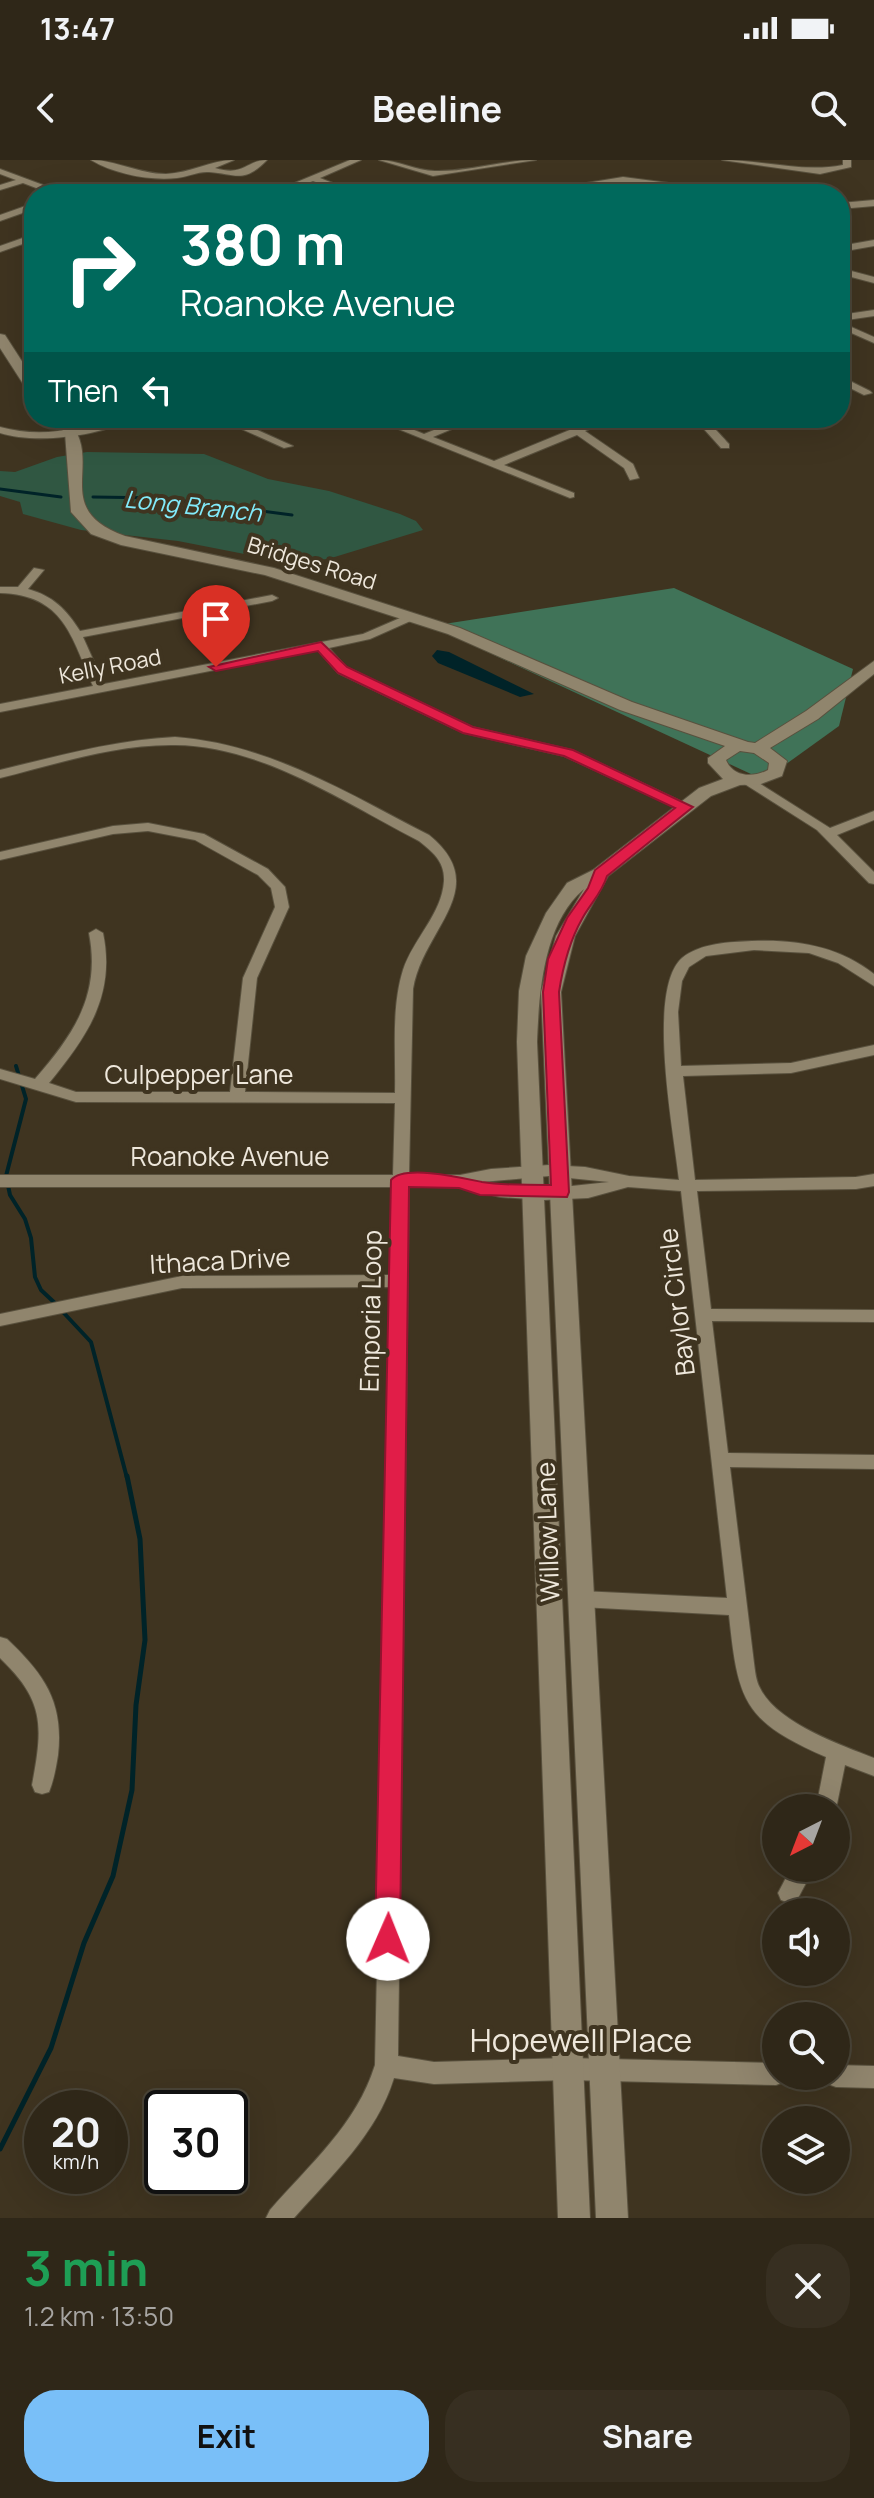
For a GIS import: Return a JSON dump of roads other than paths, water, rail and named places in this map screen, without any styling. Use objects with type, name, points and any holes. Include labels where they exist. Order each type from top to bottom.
[{"type":"street","points":[[95,160],[145,177],[172,179],[230,160]]},
{"type":"street","points":[[209,169],[224,174],[243,174],[263,160]]},
{"type":"street","points":[[295,184],[357,160]]},
{"type":"street","points":[[383,160],[433,174],[532,160]]},
{"type":"street","points":[[726,160],[827,172],[847,167],[847,160]]},
{"type":"street","points":[[0,171],[34,184]]},
{"type":"street","points":[[311,177],[330,184]]},
{"type":"street","points":[[0,188],[24,180]]},
{"type":"street","points":[[586,184],[611,180],[673,184]]},
{"type":"street","points":[[850,205],[874,203]]},
{"type":"street","points":[[0,218],[24,210]]},
{"type":"street","points":[[2,247],[24,240]]},
{"type":"street","points":[[850,247],[874,243]]},
{"type":"street","points":[[850,274],[874,280]]},
{"type":"street","points":[[850,317],[874,313]]},
{"type":"street","points":[[850,329],[874,340]]},
{"type":"street","points":[[0,338],[24,375]]},
{"type":"street","points":[[850,384],[867,393]]},
{"type":"street","points":[[68,428],[72,432]]},
{"type":"street","points":[[0,430],[26,436],[87,428]]},
{"type":"street","points":[[246,428],[288,446]]},
{"type":"street","points":[[402,428],[570,495]]},
{"type":"street","points":[[425,437],[448,428]]},
{"type":"street","points":[[497,464],[585,428]]},
{"type":"street","points":[[709,428],[725,446]]},
{"type":"street","points":[[578,431],[629,466],[634,478]]},
{"type":"street","name":"Bridges Road","points":[[72,432],[78,512],[96,531],[121,540],[269,571],[411,617],[505,652],[706,745],[718,762],[743,779]]},
{"type":"street","points":[[23,588],[38,570]]},
{"type":"street","points":[[0,590],[23,588],[48,597],[61,608],[100,688]]},
{"type":"street","points":[[75,635],[272,598]]},
{"type":"street","name":"Kelly Road","points":[[0,708],[321,646],[379,633],[411,617]]},
{"type":"street","points":[[321,646],[342,670],[468,730],[568,753],[686,807]]},
{"type":"street","points":[[718,762],[728,749],[750,747],[812,715],[874,666]]},
{"type":"street","name":"Bridges Road","points":[[626,706],[750,747],[775,766]]},
{"type":"street","points":[[812,715],[775,766],[781,787],[813,811],[826,830],[874,880]]},
{"type":"street","name":"Emporia Loop","points":[[0,774],[143,743],[214,744],[258,757],[435,846],[451,869],[451,887],[408,977],[400,1180],[386,2065],[378,2090],[358,2124],[278,2218]]},
{"type":"street","name":"Willow Lane","points":[[705,792],[707,779],[718,762]]},
{"type":"street","name":"Willow Lane","points":[[574,2218],[546,1182],[551,992],[556,959],[575,918],[596,889],[600,874],[705,792],[775,766]]},
{"type":"street","points":[[743,779],[826,830],[874,815]]},
{"type":"street","points":[[0,856],[113,830],[148,827],[199,837],[263,872],[278,887],[282,907],[250,978],[237,1097]]},
{"type":"street","points":[[38,1086],[75,1042],[88,1021],[102,954],[96,933]]},
{"type":"street","name":"Baylor Circle","points":[[874,981],[853,966],[823,952],[795,945],[771,943],[701,953],[686,962],[674,984],[671,1042],[744,1663],[753,1696],[778,1720],[837,1754],[874,1767]]},
{"type":"street","points":[[675,1071],[791,1068],[874,1050]]},
{"type":"street","name":"Culpepper Lane","points":[[0,1074],[76,1097],[402,1098]]},
{"type":"street","name":"Roanoke Avenue","points":[[0,1181],[400,1180],[460,1181],[480,1188],[546,1182],[606,1190],[627,1182],[688,1183]]},
{"type":"street","points":[[688,1183],[856,1183],[874,1180]]},
{"type":"street","name":"Willow Lane","points":[[546,1182],[581,1599],[612,2218]]},
{"type":"street","name":"Ithaca Drive","points":[[0,1320],[182,1282],[398,1281]]},
{"type":"street","points":[[704,1315],[874,1316]]},
{"type":"street","points":[[721,1460],[874,1462]]},
{"type":"street","points":[[581,1599],[737,1607]]},
{"type":"street","points":[[0,1645],[28,1670],[42,1691],[50,1716],[50,1749],[42,1785]]},
{"type":"street","points":[[829,1794],[837,1754]]},
{"type":"street","points":[[789,1893],[795,1882]]},
{"type":"street","name":"Hopewell Place","points":[[386,2065],[434,2073],[568,2069],[762,2074]]},
{"type":"street","points":[[850,2076],[874,2077]]},
{"type":"water","points":[[437,650],[449,652],[534,694],[520,697],[438,663],[432,656]]},
{"type":"waterway","name":"Long Branch","points":[[0,489],[61,497]]},
{"type":"waterway","name":"Long Branch","points":[[93,497],[160,498],[292,515]]},
{"type":"waterway","points":[[16,1066],[26,1099],[6,1176],[10,1195],[25,1219],[31,1238],[35,1277],[41,1290],[57,1305]]},
{"type":"waterway","points":[[62,1311],[91,1342],[127,1478]]},
{"type":"waterway","points":[[0,2149],[51,2048],[84,1943],[113,1876],[132,1790],[136,1705],[145,1640],[140,1539],[127,1476]]}]
